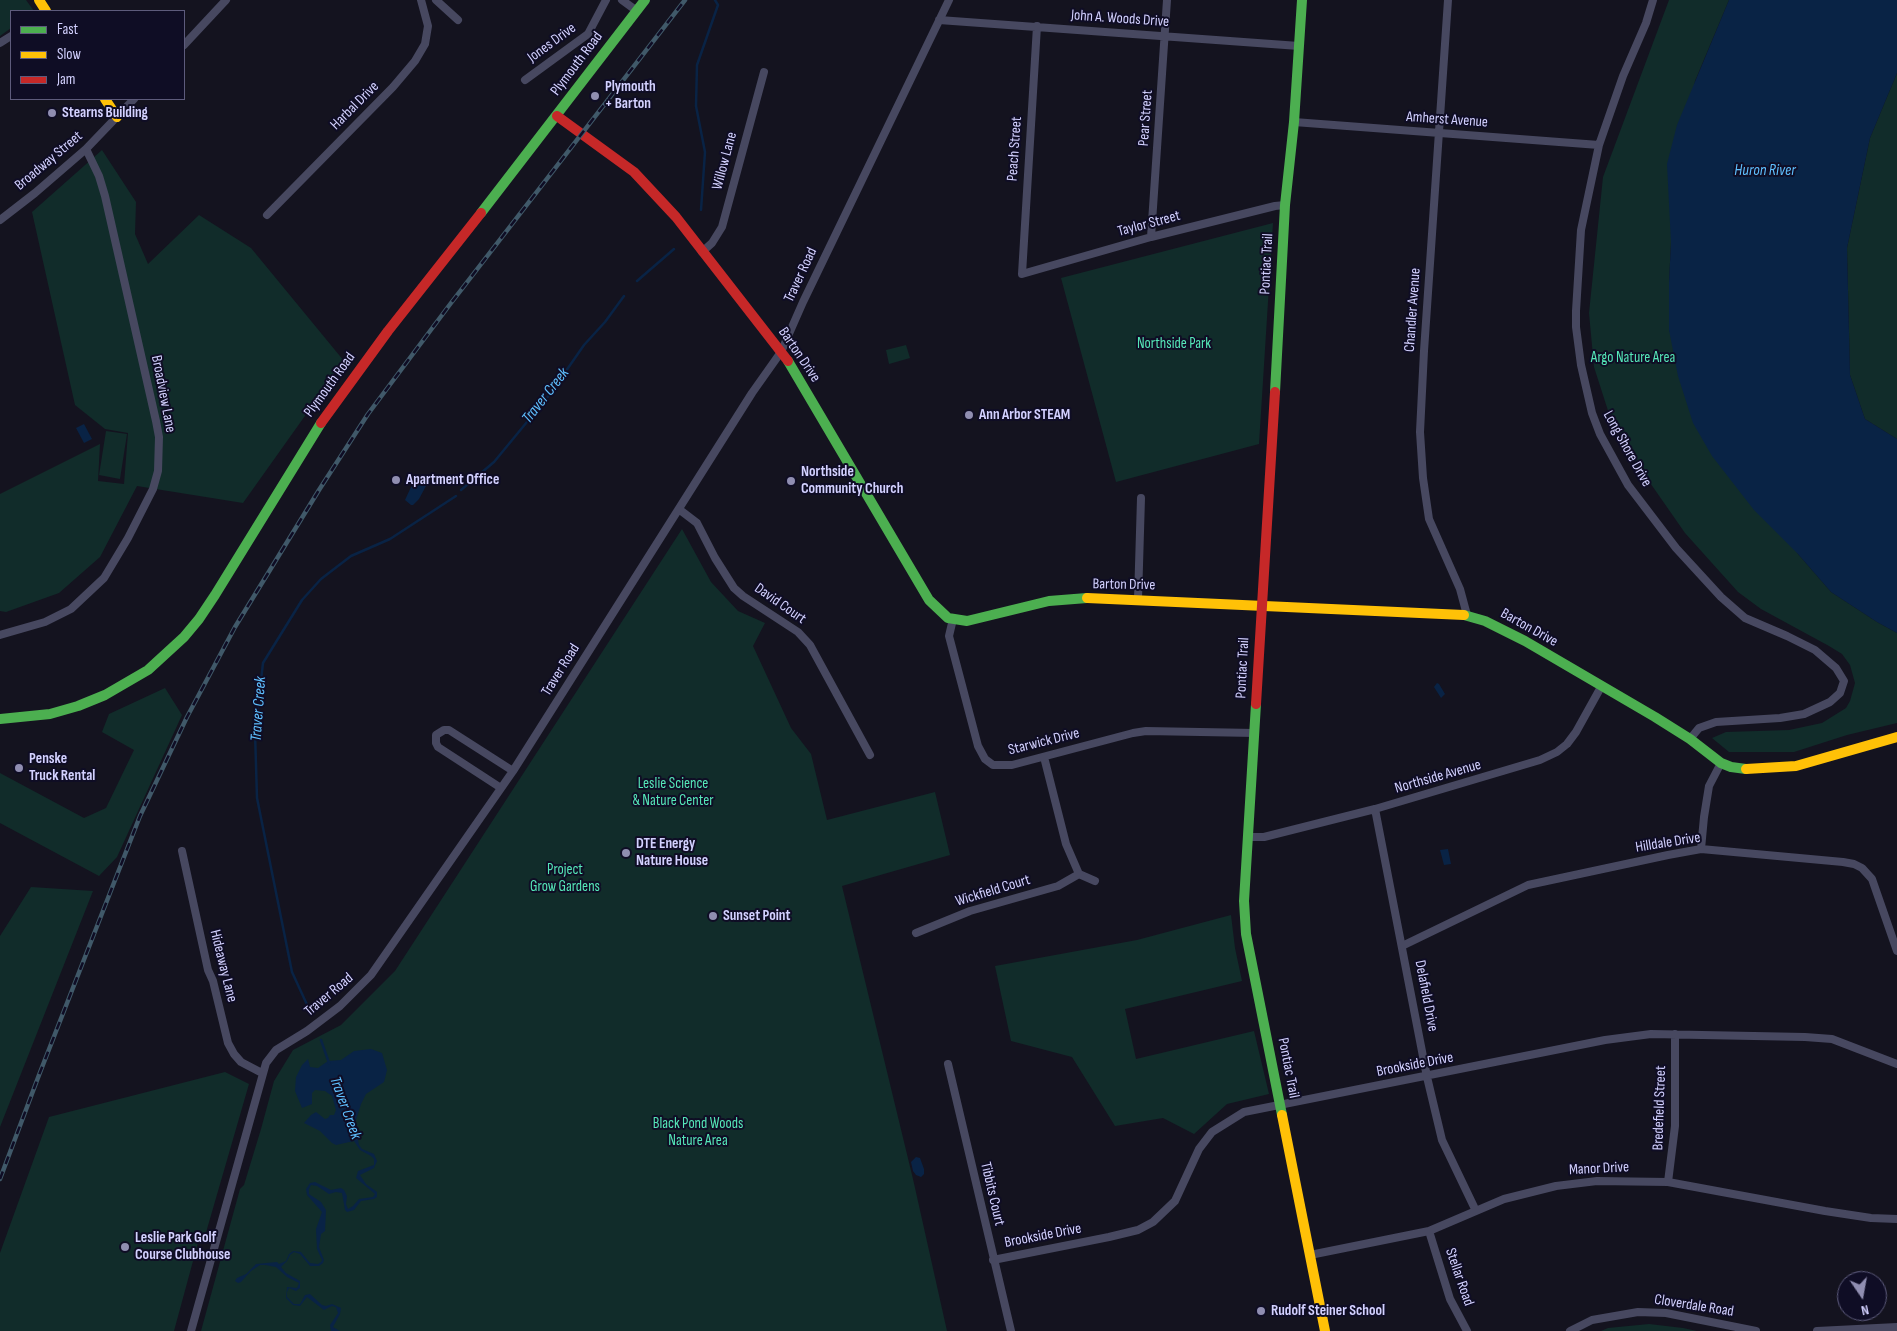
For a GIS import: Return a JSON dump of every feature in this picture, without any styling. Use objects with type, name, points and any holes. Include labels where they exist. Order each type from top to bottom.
[{"type":"main road","name":"Plymouth Road","points":[[0,719],[50,714],[78,706],[105,695],[148,670],[184,637],[199,619],[329,411],[388,330],[557,116],[645,0]]},
{"type":"main road","name":"Pontiac Trail","points":[[1302,0],[1294,122],[1285,205],[1244,917],[1325,1331]]},
{"type":"main road","points":[[106,100],[117,116]]},
{"type":"main road","name":"Barton Drive","points":[[557,116],[590,138],[634,172],[676,217],[789,362],[929,600],[942,613],[953,620],[976,619],[1034,604],[1069,599],[1138,599],[1467,615],[1484,620],[1525,641],[1655,717],[1690,739],[1721,763],[1740,770],[1772,769],[1819,761],[1897,737]]},
{"type":"street","points":[[185,44],[226,0]]},
{"type":"street","name":"Harbal Drive","points":[[267,215],[393,88],[415,61],[425,44],[428,26],[421,0]]},
{"type":"street","points":[[436,0],[458,20]]},
{"type":"street","name":"Jones Drive","points":[[525,80],[588,34],[606,0]]},
{"type":"street","points":[[622,0],[637,11]]},
{"type":"street","name":"Traver Road","points":[[191,1331],[266,1063],[276,1050],[330,1015],[371,975],[513,771],[743,408],[781,352],[803,302],[949,0]]},
{"type":"street","name":"Pear Street","points":[[1151,237],[1167,0]]},
{"type":"street","name":"Chandler Avenue","points":[[1448,0],[1424,351],[1421,441],[1429,519],[1460,589],[1467,615]]},
{"type":"street","name":"Long Shore Drive","points":[[1653,0],[1646,23],[1623,76],[1599,145],[1581,230],[1576,311],[1580,365],[1590,405],[1600,434],[1628,485],[1676,548],[1721,597],[1745,618],[1815,650],[1836,668],[1844,681],[1840,693],[1830,702],[1804,714],[1780,718],[1716,722],[1699,728],[1690,739]]},
{"type":"street","name":"John A. Woods Drive","points":[[939,20],[1299,46]]},
{"type":"street","name":"Peach Street","points":[[1022,274],[1037,26]]},
{"type":"street","name":"Willow Lane","points":[[702,252],[712,243],[722,227],[764,72]]},
{"type":"street","name":"Broadway Street","points":[[0,220],[86,149],[133,100]]},
{"type":"street","name":"Amherst Avenue","points":[[1294,122],[1599,145]]},
{"type":"street","name":"Broadview Lane","points":[[0,634],[45,622],[71,609],[104,578],[153,489],[158,471],[159,437],[156,421],[105,196],[99,176],[86,149]]},
{"type":"street","name":"Taylor Street","points":[[1022,274],[1151,237],[1285,205]]},
{"type":"street","points":[[1138,599],[1141,498]]},
{"type":"street","name":"David Court","points":[[680,510],[697,523],[715,558],[734,588],[798,632],[810,645],[870,755]]},
{"type":"street","name":"Starwick Drive","points":[[953,620],[950,636],[978,746],[988,762],[1000,766],[1044,757],[1146,731],[1255,733]]},
{"type":"street","name":"Northside Avenue","points":[[1248,837],[1264,837],[1375,809],[1540,760],[1557,752],[1567,744],[1576,732],[1601,687]]},
{"type":"street","points":[[501,788],[438,747],[436,735],[444,730],[449,730],[513,771]]},
{"type":"street","points":[[1044,757],[1066,844],[1078,874],[1095,881]]},
{"type":"street","points":[[1701,849],[1709,786],[1721,763]]},
{"type":"street","name":"Delafield Drive","points":[[1375,809],[1427,1077],[1442,1140],[1476,1211]]},
{"type":"street","name":"Hilldale Drive","points":[[1402,946],[1528,885],[1701,849],[1843,862],[1862,868],[1872,879],[1897,951]]},
{"type":"street","name":"Hideaway Lane","points":[[182,851],[208,970],[213,981],[228,1043],[234,1054],[242,1062],[251,1069],[262,1073]]},
{"type":"street","name":"Wickfield Court","points":[[916,934],[970,911],[1058,886],[1078,874]]},
{"type":"street","name":"Brookside Drive","points":[[993,1260],[1138,1230],[1152,1222],[1175,1201],[1199,1149],[1212,1132],[1244,1112],[1280,1104],[1427,1077],[1605,1040],[1636,1036],[1675,1034],[1832,1039],[1897,1064]]},
{"type":"street","name":"Bredefield Street","points":[[1668,1182],[1675,1126],[1675,1034]]},
{"type":"street","name":"Tibbits Court","points":[[948,1064],[1011,1331]]},
{"type":"street","name":"Manor Drive","points":[[1310,1255],[1429,1231],[1520,1195],[1575,1183],[1614,1180],[1668,1182],[1825,1211],[1871,1218],[1897,1219]]},
{"type":"street","name":"Stellar Road","points":[[1429,1231],[1450,1299],[1466,1331]]},
{"type":"street","name":"Cloverdale Road","points":[[1570,1331],[1592,1320],[1638,1312],[1666,1313],[1756,1331]]},
{"type":"street","points":[[1817,1331],[1897,1327]]},
{"type":"green space","points":[[0,0],[26,0],[33,10],[10,10],[10,29],[0,36]]},
{"type":"green space","name":"Argo Nature Area","points":[[1669,0],[1729,0],[1695,81],[1671,243],[1669,330],[1798,554],[1831,592],[1897,633],[1897,723],[1847,735],[1794,752],[1729,752],[1712,738],[1726,732],[1789,730],[1822,723],[1846,708],[1850,701],[1855,683],[1850,665],[1842,654],[1761,609],[1738,592],[1685,533],[1623,444],[1611,420],[1594,367],[1589,313],[1603,177]]},
{"type":"green space","points":[[1897,73],[1897,439],[1865,419],[1850,375],[1847,248],[1870,138]]},
{"type":"green space","points":[[102,150],[136,202],[135,234],[148,264],[199,215],[251,248],[344,361],[243,503],[137,486],[100,557],[59,593],[6,612],[0,611],[0,494],[100,444],[98,481],[124,484],[128,433],[105,429],[75,405],[32,212]]},
{"type":"green space","name":"Northside Park","points":[[1273,223],[1259,444],[1116,482],[1061,278]]},
{"type":"green space","points":[[906,345],[910,358],[889,364],[886,350]]},
{"type":"green space","points":[[106,431],[127,434],[120,479],[99,475]]},
{"type":"green space","points":[[682,529],[711,582],[738,611],[765,623],[753,646],[791,728],[811,754],[827,820],[935,792],[950,855],[842,886],[913,1179],[947,1331],[201,1331],[240,1189],[244,1185],[274,1081],[293,1050],[341,1025],[395,971]]},
{"type":"green space","points":[[165,688],[182,715],[117,857],[99,876],[0,823],[0,773],[84,818],[106,808],[134,750],[102,732],[109,714]]},
{"type":"green space","points":[[31,887],[93,891],[0,1127],[0,936]]},
{"type":"green space","points":[[1231,915],[1242,981],[1125,1009],[1136,1059],[1254,1031],[1269,1094],[1227,1104],[1194,1134],[1163,1118],[1115,1126],[1072,1057],[1011,1041],[995,966],[1137,940]]},
{"type":"green space","points":[[225,1072],[249,1084],[205,1236],[199,1239],[174,1331],[0,1331],[0,1253],[49,1117]]},
{"type":"green space","points":[[1649,1324],[1697,1331],[1601,1331],[1608,1328]]},
{"type":"water","name":"Huron River","points":[[1729,0],[1897,0],[1897,73],[1870,138],[1847,248],[1850,375],[1865,419],[1897,439],[1897,633],[1831,592],[1798,554],[1754,510],[1712,456],[1693,423],[1678,376],[1669,330],[1671,243],[1667,164],[1677,125]]},
{"type":"water","points":[[84,424],[92,439],[84,443],[76,428]]},
{"type":"water","points":[[418,481],[426,486],[419,499],[411,505],[405,500],[411,487]]},
{"type":"water","points":[[1437,683],[1445,694],[1441,698],[1434,687]]},
{"type":"water","points":[[1448,849],[1451,864],[1444,865],[1440,850]]},
{"type":"water","points":[[371,1049],[382,1053],[387,1070],[384,1082],[366,1094],[355,1123],[359,1145],[362,1149],[374,1154],[377,1161],[374,1168],[360,1175],[366,1184],[377,1192],[377,1197],[361,1201],[354,1210],[347,1212],[342,1193],[329,1194],[317,1186],[311,1185],[309,1194],[321,1202],[326,1210],[325,1231],[321,1234],[319,1247],[324,1260],[323,1263],[319,1266],[310,1266],[300,1254],[294,1252],[281,1267],[286,1273],[300,1281],[300,1288],[296,1291],[289,1288],[287,1292],[287,1297],[294,1304],[300,1304],[305,1295],[310,1294],[322,1305],[332,1304],[341,1308],[333,1327],[340,1331],[331,1331],[330,1325],[338,1313],[336,1307],[332,1306],[324,1310],[307,1297],[300,1306],[293,1305],[286,1298],[287,1287],[297,1288],[299,1283],[287,1277],[276,1267],[260,1265],[251,1271],[241,1282],[235,1281],[256,1264],[277,1262],[279,1264],[286,1261],[289,1254],[293,1251],[301,1252],[310,1263],[318,1264],[321,1262],[322,1260],[317,1249],[316,1229],[322,1212],[307,1195],[306,1189],[310,1183],[315,1182],[331,1190],[341,1188],[344,1190],[347,1196],[346,1204],[348,1209],[359,1199],[373,1197],[375,1194],[356,1178],[358,1171],[374,1165],[374,1159],[371,1156],[360,1150],[354,1141],[336,1145],[320,1131],[304,1123],[316,1112],[325,1119],[330,1115],[334,1115],[336,1110],[332,1096],[325,1091],[315,1090],[312,1093],[312,1104],[302,1108],[295,1091],[296,1077],[302,1065],[308,1059],[310,1067],[318,1068],[328,1061],[341,1060],[354,1051]]},
{"type":"water","points":[[916,1157],[920,1158],[924,1169],[924,1174],[921,1177],[913,1171],[911,1162]]},
{"type":"waterway","name":"Traver Creek","points":[[701,210],[705,152],[696,106],[697,65],[718,5],[715,0]]},
{"type":"waterway","name":"Traver Creek","points":[[637,281],[674,249]]},
{"type":"waterway","name":"Traver Creek","points":[[461,490],[494,462],[550,394],[584,345],[605,322],[624,296]]},
{"type":"waterway","name":"Traver Creek","points":[[309,1009],[292,972],[257,798],[255,732],[263,663],[302,600],[321,579],[351,556],[390,539],[456,496]]},
{"type":"waterway","name":"Traver Creek","points":[[321,1040],[329,1063]]},
{"type":"railway","points":[[0,1179],[140,816],[187,717],[235,627],[368,414],[451,303],[685,0]]},
{"type":"traffic: fast","points":[[481,213],[645,0]]},
{"type":"traffic: fast","points":[[1275,392],[1285,205],[1294,122],[1302,0]]},
{"type":"traffic: fast","points":[[788,361],[929,600],[948,618],[967,621],[1049,601],[1087,598]]},
{"type":"traffic: fast","points":[[0,719],[50,714],[78,706],[105,695],[148,670],[184,637],[215,595],[321,423]]},
{"type":"traffic: fast","points":[[1464,615],[1485,621],[1525,641],[1655,717],[1690,739],[1721,763],[1731,767],[1746,769]]},
{"type":"traffic: fast","points":[[1256,704],[1244,901],[1246,934],[1282,1115]]},
{"type":"traffic: slow","points":[[39,0],[45,10]]},
{"type":"traffic: slow","points":[[106,100],[117,117]]},
{"type":"traffic: slow","points":[[1087,598],[1464,615]]},
{"type":"traffic: slow","points":[[1746,769],[1796,766],[1897,737]]},
{"type":"traffic: slow","points":[[1282,1115],[1325,1331]]},
{"type":"traffic: jam","points":[[557,116],[634,172],[676,217],[788,361]]},
{"type":"traffic: jam","points":[[321,423],[388,331],[481,213]]},
{"type":"traffic: jam","points":[[1256,704],[1275,392]]},
{"type":"place","name":"Plymouth + Barton","points":[[595,96]]},
{"type":"place","name":"Stearns Building","points":[[52,113]]},
{"type":"place","name":"Ann Arbor STEAM","points":[[969,415]]},
{"type":"place","name":"Apartment Office","points":[[396,480]]},
{"type":"place","name":"Northside Community Church","points":[[791,481]]},
{"type":"place","name":"Penske Truck Rental","points":[[19,768]]},
{"type":"place","name":"DTE Energy Nature House","points":[[626,853]]},
{"type":"place","name":"Sunset Point","points":[[713,916]]},
{"type":"place","name":"Leslie Park Golf Course Clubhouse","points":[[125,1247]]},
{"type":"place","name":"Rudolf Steiner School","points":[[1261,1311]]},
{"type":"park label","name":"Leslie Science & Nature Center","points":[[673,792]]},
{"type":"park label","name":"Project Grow Gardens","points":[[565,878]]},
{"type":"park label","name":"Black Pond Woods Nature Area","points":[[698,1132]]}]
